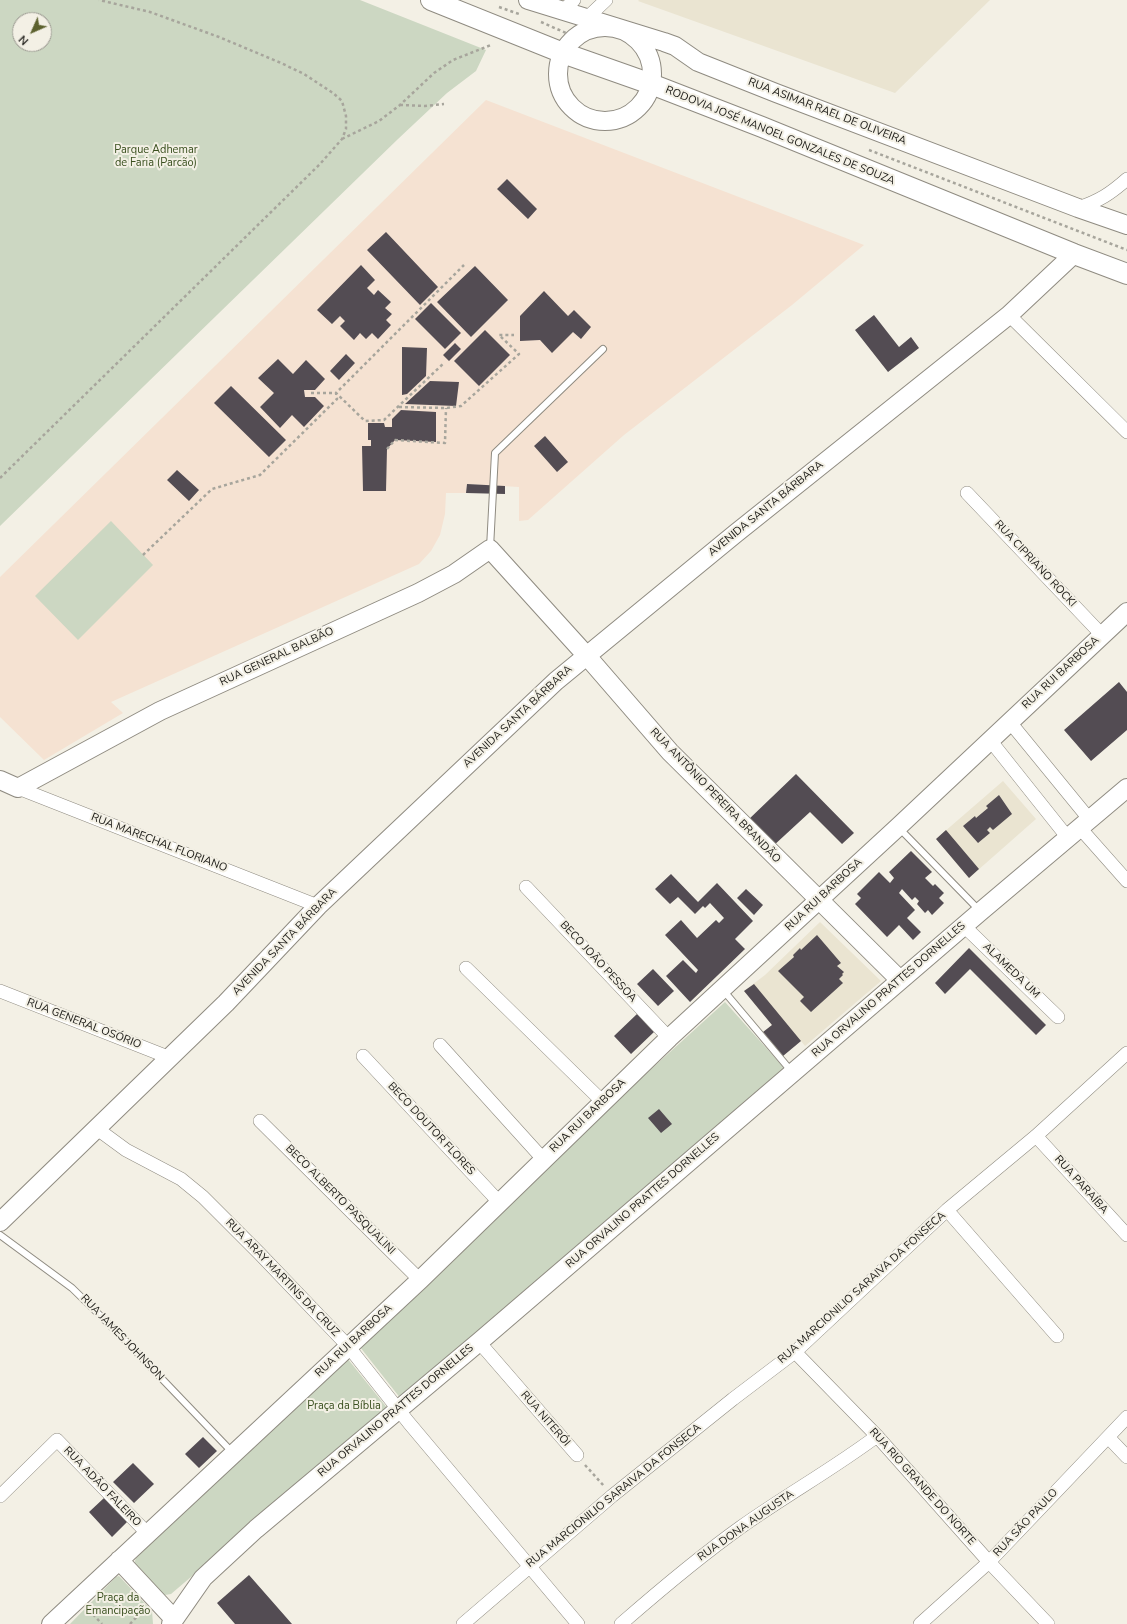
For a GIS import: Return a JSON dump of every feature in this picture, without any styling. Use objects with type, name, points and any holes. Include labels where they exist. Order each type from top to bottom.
[{"type":"main road","name":"RODOVIA JOSÉ MANOEL GONZALES DE SOUZA","points":[[431,0],[563,53],[651,84],[762,127],[1074,254],[1127,274]]},
{"type":"street","name":"RUA ASIMAR RAEL DE OLIVEIRA","points":[[528,0],[568,6],[587,18],[675,46],[698,62],[1078,208],[1127,225]]},
{"type":"street","points":[[587,18],[606,0]]},
{"type":"street","points":[[603,26],[619,29],[632,35],[644,47],[652,67],[651,84],[642,104],[630,114],[616,120],[601,121],[586,117],[573,109],[563,96],[558,81],[558,65],[563,53],[575,37],[587,30],[603,26]]},
{"type":"street","points":[[1078,208],[1095,203],[1107,196],[1127,179]]},
{"type":"street","name":"AVENIDA SANTA BÁRBARA","points":[[0,1222],[226,1002],[318,906],[550,687],[586,655],[895,405],[1009,315],[1074,254]]},
{"type":"street","points":[[1009,315],[1127,432]]},
{"type":"street","name":"RUA CIPRIANO ROCKI","points":[[967,493],[1102,635]]},
{"type":"street","name":"RUA ANTÔNIO PEREIRA BRANDÃO","points":[[490,549],[586,655],[670,752],[900,980]]},
{"type":"street","name":"RUA GENERAL BALBÃO","points":[[18,788],[160,711],[418,593],[454,574],[490,549]]},
{"type":"street","name":"RUA RUI BARBOSA","points":[[51,1624],[420,1280],[669,1038],[898,827],[1009,721],[1127,612]]},
{"type":"street","points":[[1009,721],[1079,829]]},
{"type":"street","points":[[990,740],[1079,829],[1127,881]]},
{"type":"street","name":"RUA MARECHAL FLORIANO","points":[[0,780],[318,906]]},
{"type":"street","name":"RUA ORVALINO PRATTES DORNELLES","points":[[172,1621],[204,1578],[256,1529],[479,1342],[792,1072],[1127,788]]},
{"type":"street","name":"BECO JOÃO PESSOA","points":[[526,887],[669,1038]]},
{"type":"street","name":"ALAMEDA UM","points":[[964,926],[1058,1017]]},
{"type":"street","points":[[466,968],[603,1102]]},
{"type":"street","name":"RUA GENERAL OSÓRIO","points":[[0,991],[168,1057]]},
{"type":"street","points":[[440,1045],[543,1159]]},
{"type":"street","name":"RUA MARCIONILIO SARAIVA DA FONSECA","points":[[463,1624],[612,1496],[733,1399],[795,1352],[947,1210],[1036,1136],[1127,1053]]},
{"type":"street","name":"BECO DOUTOR FLORES","points":[[364,1056],[499,1202]]},
{"type":"street","name":"BECO ALBERTO PASQUALINI","points":[[260,1120],[420,1280]]},
{"type":"street","name":"RUA ARAY MARTINS DA CRUZ","points":[[96,1128],[126,1150],[181,1178],[203,1197],[259,1253],[348,1346],[398,1410],[578,1624]]},
{"type":"street","name":"RUA PARAÍBA","points":[[1036,1136],[1127,1235]]},
{"type":"street","points":[[947,1210],[1057,1336]]},
{"type":"street","name":"RUA NITERÓI","points":[[479,1342],[577,1455]]},
{"type":"street","name":"RUA RIO GRANDE DO NORTE","points":[[795,1352],[877,1436],[989,1562],[1048,1624]]},
{"type":"street","name":"RUA SÃO PAULO","points":[[920,1624],[989,1562],[1127,1417]]},
{"type":"street","name":"RUA DONA AUGUSTA","points":[[621,1624],[674,1576],[741,1527],[847,1459],[877,1436]]},
{"type":"street","points":[[1108,1437],[1127,1457]]},
{"type":"street","name":"RUA ADÃO FALEIRO","points":[[0,1496],[57,1440],[148,1534]]},
{"type":"street","points":[[118,1560],[172,1621]]},
{"type":"lane","points":[[490,549],[494,497],[495,453],[603,349]]},
{"type":"lane","points":[[898,827],[980,912]]},
{"type":"lane","points":[[722,989],[792,1072]]},
{"type":"lane","name":"RUA JAMES JOHNSON","points":[[0,1235],[72,1288],[116,1330],[233,1453]]},
{"type":"path","points":[[0,478],[320,164],[342,139],[346,129],[346,116],[342,101],[333,93],[304,74],[281,63],[178,22],[150,12],[99,0]]},
{"type":"path","points":[[342,139],[379,120],[400,105],[434,73],[453,60],[491,45]]},
{"type":"path","points":[[400,105],[425,106],[444,104]]},
{"type":"path","points":[[336,393],[464,265]]},
{"type":"path","points":[[399,407],[446,408],[461,406],[519,354],[498,335],[514,335]]},
{"type":"path","points":[[311,393],[336,393],[365,421],[384,420],[444,363]]},
{"type":"path","points":[[143,555],[212,489],[260,475],[337,399],[336,393]]},
{"type":"path","points":[[387,449],[395,440],[445,443],[446,408]]},
{"type":"path","name":"RUA NITERÓI","points":[[577,1455],[612,1496]]},
{"type":"path","points":[[130,1624],[148,1606]]},
{"type":"path","points":[[86,1608],[102,1624]]},
{"type":"shaded area","points":[[990,0],[895,93],[638,1]]},
{"type":"shaded area","points":[[486,100],[864,245],[792,305],[624,435],[528,520],[519,521],[519,487],[467,484],[466,493],[446,493],[445,514],[440,535],[431,551],[419,564],[111,702],[123,713],[44,760],[0,717],[0,577]]},
{"type":"shaded area","points":[[1003,781],[1036,819],[969,878],[936,839]]},
{"type":"shaded area","points":[[820,922],[881,981],[805,1046],[801,1041],[783,1056],[763,1032],[772,1025],[744,991],[765,975]]},
{"type":"green space","name":"Parque Adhemar de Faria (Parcão)","points":[[0,0],[360,0],[486,50],[476,71],[447,93],[0,526]]},
{"type":"green space","points":[[111,521],[153,565],[78,640],[35,596]]},
{"type":"green space","points":[[725,1002],[786,1070],[401,1399],[360,1347],[637,1082]]},
{"type":"green space","name":"Praça da Bíblia","points":[[347,1358],[388,1409],[171,1594],[165,1595],[156,1593],[134,1564],[136,1558]]},
{"type":"green space","name":"Praça da Emancipação","points":[[119,1576],[152,1611],[153,1624],[70,1624],[116,1577]]},
{"type":"building","points":[[507,179],[537,209],[528,219],[497,189]]},
{"type":"building","points":[[386,232],[438,287],[420,305],[367,250]]},
{"type":"building","points":[[361,265],[375,280],[367,288],[374,295],[378,290],[391,302],[385,308],[392,314],[386,320],[391,325],[378,339],[372,333],[366,339],[360,333],[354,340],[340,326],[345,321],[340,316],[332,324],[317,310]]},
{"type":"building","points":[[475,266],[508,300],[471,337],[437,302]]},
{"type":"building","points":[[544,291],[568,316],[574,310],[591,327],[581,339],[573,332],[552,353],[540,340],[520,341],[520,316]]},
{"type":"building","points":[[431,303],[461,333],[445,349],[415,319]]},
{"type":"building","points":[[874,315],[899,347],[911,337],[919,348],[888,372],[855,330]]},
{"type":"building","points":[[485,330],[510,355],[479,386],[454,361]]},
{"type":"building","points":[[455,343],[461,349],[449,361],[443,355]]},
{"type":"building","points":[[402,347],[427,348],[426,376],[407,394],[402,395]]},
{"type":"building","points":[[346,354],[355,363],[339,380],[330,371]]},
{"type":"building","points":[[278,359],[293,374],[306,360],[325,379],[315,390],[304,390],[305,397],[315,397],[324,406],[304,427],[292,415],[280,428],[260,407],[274,393],[258,378]]},
{"type":"building","points":[[430,381],[459,382],[456,406],[405,404]]},
{"type":"building","points":[[231,386],[286,440],[269,457],[214,403]]},
{"type":"building","points":[[401,410],[436,412],[436,442],[395,440],[387,449],[386,491],[363,491],[362,446],[371,446],[371,440],[368,440],[368,423],[384,423],[385,427],[392,427],[392,419]]},
{"type":"building","points":[[545,436],[568,462],[557,472],[534,446]]},
{"type":"building","points":[[177,470],[199,490],[189,501],[167,480]]},
{"type":"building","points":[[467,484],[505,486],[505,494],[466,493]]},
{"type":"building","points":[[1119,682],[1127,692],[1127,730],[1091,761],[1064,730]]},
{"type":"building","points":[[796,774],[854,833],[842,844],[810,812],[772,847],[747,821]]},
{"type":"building","points":[[999,795],[1012,814],[993,830],[990,827],[987,830],[990,833],[978,843],[963,826],[988,808],[986,806]]},
{"type":"building","points":[[946,830],[979,869],[969,878],[936,839]]},
{"type":"building","points":[[911,851],[932,872],[925,878],[933,886],[935,884],[944,893],[939,898],[944,903],[932,915],[928,910],[925,913],[917,904],[919,901],[915,897],[912,900],[902,889],[899,893],[915,910],[907,918],[921,932],[913,940],[899,925],[887,937],[855,904],[861,898],[857,894],[879,872],[890,883],[894,878],[889,872]]},
{"type":"building","points":[[671,874],[698,902],[717,883],[753,921],[735,939],[745,949],[690,1002],[666,976],[683,960],[696,973],[698,970],[665,935],[681,920],[697,938],[716,920],[719,923],[724,918],[710,903],[705,908],[703,906],[695,914],[678,897],[670,904],[655,889]]},
{"type":"building","points":[[746,889],[763,905],[754,915],[737,898]]},
{"type":"building","points":[[817,935],[841,963],[837,966],[844,972],[839,979],[843,983],[811,1012],[800,1001],[804,997],[778,971],[794,957],[793,955],[800,948],[801,950]]},
{"type":"building","points":[[969,948],[1046,1025],[1036,1035],[970,969],[945,994],[935,983]]},
{"type":"building","points":[[653,969],[674,991],[658,1006],[637,984]]},
{"type":"building","points":[[754,984],[801,1041],[783,1056],[763,1032],[772,1025],[744,991]]},
{"type":"building","points":[[637,1014],[654,1032],[631,1054],[614,1036]]},
{"type":"building","points":[[659,1109],[672,1124],[661,1133],[648,1118]]},
{"type":"building","points":[[203,1437],[217,1451],[199,1468],[185,1454]]},
{"type":"building","points":[[133,1463],[154,1484],[134,1503],[113,1482]]},
{"type":"building","points":[[104,1498],[127,1522],[112,1537],[89,1512]]},
{"type":"building","points":[[249,1575],[292,1624],[235,1624],[217,1603]]}]
